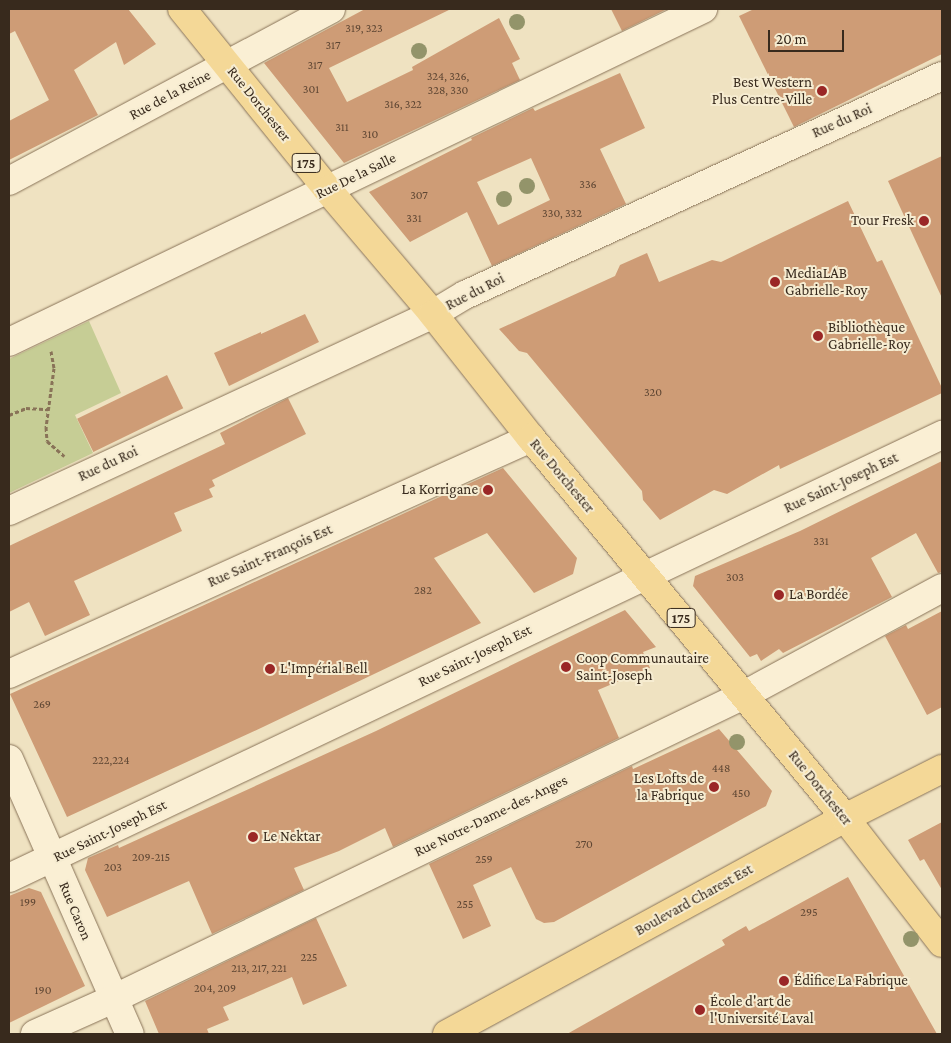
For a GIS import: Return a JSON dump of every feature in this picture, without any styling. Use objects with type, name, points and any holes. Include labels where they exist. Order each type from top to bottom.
[{"type":"main road","name":"Rue Dorchester","points":[[182,9],[328,190],[433,314],[531,438],[846,818],[942,943]]},
{"type":"main road","name":"Boulevard Charest Est","points":[[447,1034],[846,818],[942,769]]},
{"type":"street","name":"Rue de la Reine","points":[[9,182],[331,9]]},
{"type":"street","name":"Rue De la Salle","points":[[9,342],[703,9]]},
{"type":"street","name":"Rue du Roi","points":[[9,511],[433,314],[465,295],[500,278],[942,76]]},
{"type":"street","name":"Rue Saint-Joseph Est","points":[[9,878],[942,435]]},
{"type":"street","name":"Rue Saint-François Est","points":[[9,674],[531,438]]},
{"type":"street","name":"Rue Notre-Dame-des-Anges","points":[[35,1034],[113,999],[744,695],[942,588]]},
{"type":"street","name":"Rue Caron","points":[[9,759],[130,1034]]},
{"type":"path","points":[[40,328],[51,351],[54,368],[46,427],[47,441],[87,474]]},
{"type":"path","points":[[9,415],[26,408],[48,409]]},
{"type":"green space","points":[[89,321],[121,393],[75,415],[93,453],[9,493],[9,359]]},
{"type":"building","points":[[9,9],[128,9],[156,44],[124,65],[116,42],[74,70],[98,115],[9,160],[9,121],[49,100],[15,31],[9,34]]},
{"type":"building","points":[[365,9],[451,9],[329,68],[347,102],[413,70],[412,67],[499,18],[520,59],[512,63],[520,80],[344,163],[264,63]]},
{"type":"building","points":[[611,9],[667,9],[622,31]]},
{"type":"building","name":"Best Western Plus Centre-Ville","points":[[754,9],[942,9],[942,54],[794,127],[739,16]]},
{"type":"building","points":[[620,73],[645,128],[600,149],[626,204],[492,266],[467,212],[410,242],[369,192],[472,140],[471,138],[533,108],[535,111]],"holes":[[[531,158],[550,200],[498,225],[477,182]]]},
{"type":"building","name":"Tour Fresk","points":[[942,156],[942,298],[888,181]]},
{"type":"building","points":[[848,201],[877,262],[882,260],[942,388],[942,393],[780,469],[779,465],[727,494],[714,490],[660,520],[643,500],[642,491],[527,353],[519,351],[499,329],[615,276],[620,265],[647,253],[659,282],[712,260],[721,262]]},
{"type":"building","points":[[305,314],[319,342],[229,386],[214,353]]},
{"type":"building","points":[[167,375],[183,408],[93,452],[77,419]]},
{"type":"building","points":[[288,398],[306,434],[212,480],[215,486],[209,489],[213,497],[174,513],[182,531],[74,581],[90,615],[45,636],[29,602],[9,612],[9,546],[225,444],[220,433]]},
{"type":"building","points":[[942,461],[942,572],[938,573],[916,533],[871,558],[892,597],[783,653],[779,649],[761,661],[757,654],[750,657],[693,586],[695,576],[800,531]]},
{"type":"building","points":[[503,468],[577,558],[573,574],[534,593],[487,533],[434,558],[481,623],[263,727],[67,817],[10,694]]},
{"type":"building","points":[[625,610],[656,647],[643,652],[650,668],[598,690],[619,738],[393,847],[385,828],[339,851],[294,868],[304,890],[212,934],[189,881],[107,917],[85,870],[88,858],[118,845],[119,848],[376,731]]},
{"type":"building","points":[[942,611],[942,707],[927,715],[885,636],[906,625],[908,629]]},
{"type":"building","points":[[719,729],[772,791],[766,806],[554,922],[544,923],[536,919],[511,867],[473,885],[491,926],[463,939],[429,864],[632,766],[633,769]]},
{"type":"building","points":[[942,822],[942,890],[924,859],[920,861],[908,840]]},
{"type":"building","name":"Édifice La Fabrique","points":[[848,877],[937,1034],[567,1034],[725,945],[722,940],[746,926],[749,931]]},
{"type":"building","points":[[29,888],[41,892],[85,986],[9,1023],[9,896]]},
{"type":"building","points":[[316,918],[347,986],[303,1005],[292,977],[223,1007],[229,1020],[207,1029],[209,1034],[159,1034],[145,1001]]},
{"type":"place","name":"Best Western Plus Centre-Ville","points":[[822,91]]},
{"type":"place","name":"Tour Fresk","points":[[924,221]]},
{"type":"place","name":"MediaLAB Gabrielle-Roy","points":[[775,282]]},
{"type":"place","name":"Bibliothèque Gabrielle-Roy","points":[[818,336]]},
{"type":"place","name":"La Korrigane","points":[[488,490]]},
{"type":"place","name":"La Bordée","points":[[779,595]]},
{"type":"place","name":"Coop Communautaire Saint-Joseph","points":[[566,667]]},
{"type":"place","name":"L'Impérial Bell","points":[[270,669]]},
{"type":"place","name":"Les Lofts de la Fabrique","points":[[714,787]]},
{"type":"place","name":"Le Nektar","points":[[253,837]]},
{"type":"place","name":"Édifice La Fabrique","points":[[784,981]]},
{"type":"place","name":"École d'art de l'Université Laval","points":[[700,1010]]}]
